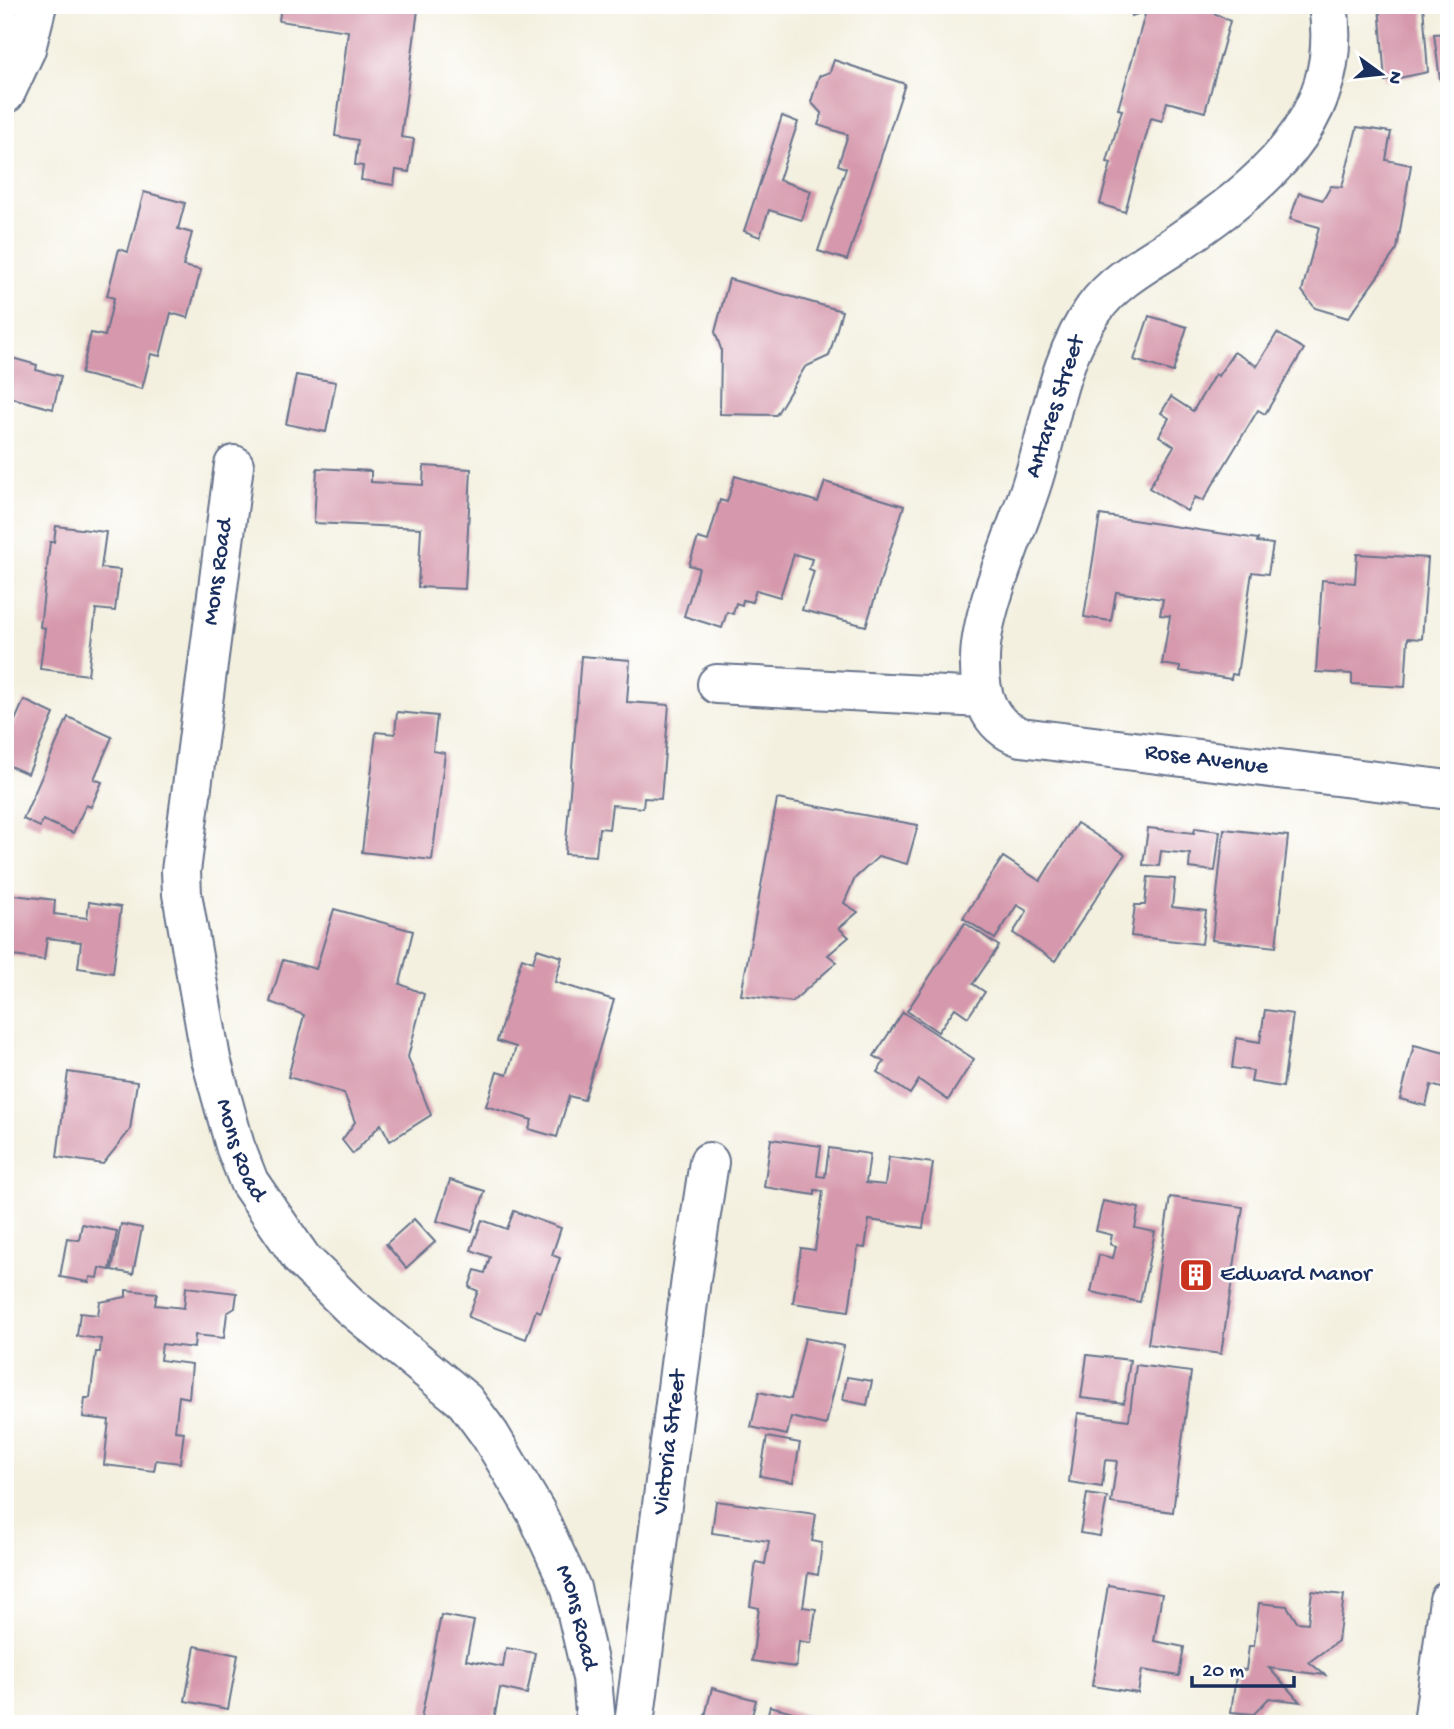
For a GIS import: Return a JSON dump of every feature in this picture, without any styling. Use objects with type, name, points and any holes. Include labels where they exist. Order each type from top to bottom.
[{"type":"street","points":[[5,94],[26,49],[37,5]]},
{"type":"street","name":"Antares Street","points":[[983,698],[979,660],[985,625],[1033,480],[1066,362],[1078,332],[1095,307],[1116,285],[1238,199],[1285,155],[1303,130],[1323,85],[1330,36],[1328,5]]},
{"type":"street","name":"Mons Road","points":[[234,465],[181,871],[182,894],[211,1059],[235,1146],[249,1182],[302,1259],[351,1306],[465,1401],[506,1461],[536,1511],[571,1588],[590,1665],[596,1724]]},
{"type":"street","points":[[717,684],[983,698]]},
{"type":"street","name":"Rose Avenue","points":[[983,698],[993,718],[1006,732],[1020,737],[1449,790]]},
{"type":"street","name":"Victoria Street","points":[[635,1724],[691,1279],[709,1162]]},
{"type":"street","points":[[1433,1724],[1449,1600]]},
{"type":"building","points":[[281,5],[393,5],[418,10],[401,137],[414,139],[409,172],[396,170],[394,185],[361,180],[363,166],[355,165],[358,140],[335,136],[348,31],[279,21]]},
{"type":"building","points":[[1129,5],[1210,5],[1208,10],[1230,21],[1205,112],[1167,102],[1162,121],[1151,118],[1125,212],[1100,204],[1111,163],[1107,162],[1122,110],[1118,109],[1146,11],[1132,16]]},
{"type":"building","points":[[1379,5],[1423,5],[1428,72],[1385,81]]},
{"type":"building","points":[[1449,33],[1449,79],[1440,80],[1434,34]]},
{"type":"building","points":[[834,60],[905,84],[847,260],[818,251],[846,168],[838,165],[848,135],[818,125],[822,114],[811,102],[819,76],[830,72]]},
{"type":"building","points":[[782,116],[798,122],[779,180],[811,191],[802,220],[769,210],[760,237],[744,231]]},
{"type":"building","points":[[1357,127],[1391,132],[1386,160],[1411,165],[1397,249],[1348,318],[1315,308],[1302,291],[1319,227],[1290,219],[1299,193],[1323,200],[1331,186],[1342,187]]},
{"type":"building","points":[[144,192],[185,203],[178,229],[192,233],[183,266],[201,270],[188,318],[171,313],[160,356],[151,354],[142,389],[81,374],[91,333],[105,336],[114,298],[107,296],[119,249],[128,252]]},
{"type":"building","points":[[729,279],[842,311],[829,356],[805,367],[776,415],[720,414],[721,349],[715,332]]},
{"type":"building","points":[[1149,316],[1187,327],[1173,372],[1134,360]]},
{"type":"building","points":[[1277,333],[1304,349],[1265,414],[1258,410],[1203,501],[1195,497],[1187,511],[1149,488],[1174,446],[1159,436],[1169,418],[1161,413],[1171,397],[1193,411],[1215,374],[1218,376],[1234,352],[1257,366]]},
{"type":"building","points":[[5,356],[37,365],[36,370],[61,376],[53,409],[5,396]]},
{"type":"building","points":[[296,375],[336,382],[326,432],[286,424]]},
{"type":"building","points":[[424,466],[471,469],[465,589],[418,587],[421,528],[314,523],[317,468],[371,471],[371,482],[423,485]]},
{"type":"building","points":[[735,476],[818,502],[825,482],[904,506],[866,626],[802,610],[814,571],[809,569],[812,559],[794,554],[780,597],[756,590],[752,602],[743,600],[742,605],[736,603],[733,614],[727,612],[722,628],[684,616],[699,568],[689,565],[698,538],[708,541],[720,500],[727,502]]},
{"type":"building","points":[[1100,515],[1258,539],[1257,542],[1273,544],[1268,574],[1252,572],[1237,675],[1232,674],[1231,679],[1180,671],[1180,667],[1162,664],[1170,616],[1160,615],[1163,599],[1116,592],[1111,621],[1084,617]]},
{"type":"building","points":[[56,526],[106,532],[101,568],[120,570],[115,611],[96,609],[88,675],[40,669],[45,628],[40,627],[50,542],[54,542]]},
{"type":"building","points":[[1357,554],[1428,558],[1422,639],[1408,638],[1405,687],[1352,684],[1352,674],[1316,672],[1322,580],[1355,583]]},
{"type":"building","points":[[581,656],[630,660],[627,702],[669,705],[661,799],[644,798],[643,808],[612,805],[609,829],[599,828],[596,856],[565,854]]},
{"type":"building","points":[[24,700],[54,714],[28,774],[5,764],[5,743]]},
{"type":"building","points":[[397,712],[437,716],[433,751],[445,753],[432,860],[362,852],[376,732],[395,734]]},
{"type":"building","points":[[68,717],[112,737],[94,779],[102,782],[91,807],[86,805],[73,833],[43,820],[40,827],[23,819]]},
{"type":"building","points":[[777,799],[918,825],[907,864],[879,856],[855,878],[844,903],[858,912],[839,928],[849,937],[828,955],[837,962],[792,1002],[741,995]]},
{"type":"building","points":[[1077,823],[1125,854],[1055,961],[1013,933],[1027,911],[1017,905],[995,939],[963,918],[1003,857],[1040,881]]},
{"type":"building","points":[[1148,828],[1194,833],[1195,828],[1220,831],[1215,871],[1189,868],[1190,854],[1161,851],[1159,866],[1143,865]]},
{"type":"building","points":[[1224,829],[1288,836],[1276,947],[1212,940]]},
{"type":"building","points":[[1148,877],[1175,879],[1172,907],[1206,911],[1202,944],[1131,936],[1135,905],[1145,905]]},
{"type":"building","points":[[5,894],[55,900],[54,914],[87,918],[89,902],[121,907],[113,973],[78,968],[81,942],[47,938],[44,960],[5,955]]},
{"type":"building","points":[[334,909],[413,931],[400,984],[424,994],[408,1057],[431,1115],[390,1141],[381,1124],[353,1154],[342,1140],[355,1122],[344,1093],[288,1077],[304,1015],[270,1002],[283,960],[316,969]]},
{"type":"building","points":[[965,923],[999,946],[973,984],[985,992],[968,1017],[955,1008],[938,1032],[907,1011]]},
{"type":"building","points":[[537,949],[562,957],[555,982],[614,1000],[584,1100],[569,1096],[557,1137],[529,1129],[532,1120],[486,1106],[497,1072],[507,1075],[516,1047],[497,1041],[522,958],[533,962]]},
{"type":"building","points":[[1265,1010],[1293,1014],[1283,1087],[1251,1082],[1253,1071],[1232,1068],[1236,1038],[1260,1042]]},
{"type":"building","points":[[903,1012],[974,1059],[948,1100],[919,1080],[910,1094],[877,1072],[884,1062],[874,1056]]},
{"type":"building","points":[[1414,1045],[1449,1054],[1449,1090],[1431,1085],[1426,1106],[1400,1099]]},
{"type":"building","points":[[68,1072],[137,1082],[130,1130],[103,1164],[57,1157]]},
{"type":"building","points":[[771,1139],[821,1146],[817,1176],[825,1177],[829,1148],[870,1154],[866,1183],[885,1185],[889,1157],[933,1163],[923,1228],[869,1220],[865,1248],[858,1247],[849,1311],[793,1303],[801,1248],[815,1250],[823,1191],[815,1190],[815,1195],[764,1187]]},
{"type":"building","points":[[450,1180],[485,1191],[472,1231],[437,1221]]},
{"type":"building","name":"Edward Manor","points":[[1170,1197],[1243,1207],[1221,1354],[1148,1344]]},
{"type":"building","points":[[1103,1201],[1139,1208],[1135,1228],[1155,1232],[1140,1302],[1091,1292],[1099,1255],[1113,1258],[1116,1246],[1110,1244],[1112,1235],[1096,1231]]},
{"type":"building","points":[[514,1211],[561,1228],[552,1255],[560,1258],[541,1312],[536,1310],[526,1339],[468,1317],[478,1291],[469,1287],[475,1270],[485,1273],[490,1257],[471,1250],[482,1220],[507,1229]]},
{"type":"building","points":[[414,1219],[435,1242],[406,1268],[386,1244]]},
{"type":"building","points":[[82,1224],[117,1231],[110,1270],[100,1268],[98,1278],[90,1277],[89,1282],[60,1277],[67,1238],[79,1240]]},
{"type":"building","points":[[121,1224],[142,1228],[133,1274],[112,1270]]},
{"type":"building","points":[[186,1287],[237,1293],[235,1308],[227,1313],[224,1338],[195,1335],[194,1348],[162,1344],[160,1360],[192,1364],[189,1398],[179,1396],[175,1431],[184,1432],[180,1463],[156,1460],[154,1471],[104,1465],[109,1420],[83,1417],[85,1398],[90,1398],[96,1352],[100,1352],[101,1339],[77,1336],[80,1313],[98,1315],[100,1302],[126,1297],[126,1290],[157,1293],[155,1305],[184,1308]]},
{"type":"building","points":[[805,1338],[844,1346],[826,1425],[791,1417],[787,1435],[751,1427],[759,1392],[791,1399]]},
{"type":"building","points":[[1087,1355],[1130,1360],[1124,1403],[1081,1398]]},
{"type":"building","points":[[1136,1365],[1191,1372],[1173,1512],[1111,1503],[1117,1461],[1105,1460],[1102,1487],[1069,1482],[1078,1413],[1129,1420]]},
{"type":"building","points":[[847,1377],[872,1381],[867,1405],[843,1400]]},
{"type":"building","points":[[767,1437],[800,1443],[793,1482],[760,1476]]},
{"type":"building","points":[[1087,1494],[1107,1497],[1100,1536],[1080,1533]]},
{"type":"building","points":[[716,1501],[816,1514],[812,1541],[822,1543],[818,1575],[808,1573],[803,1607],[816,1609],[811,1643],[799,1641],[796,1667],[752,1661],[759,1608],[750,1606],[756,1562],[765,1564],[769,1541],[712,1533]]},
{"type":"building","points":[[1108,1585],[1162,1594],[1154,1641],[1184,1647],[1179,1676],[1142,1670],[1138,1693],[1092,1686]]},
{"type":"building","points":[[1312,1591],[1344,1595],[1338,1641],[1309,1662],[1325,1675],[1269,1668],[1300,1702],[1269,1698],[1254,1714],[1231,1712],[1237,1669],[1246,1670],[1249,1646],[1254,1646],[1259,1603],[1287,1606],[1297,1622],[1308,1623]]},
{"type":"building","points":[[441,1615],[474,1621],[466,1660],[503,1667],[506,1648],[535,1653],[527,1694],[500,1688],[493,1724],[420,1724]]},
{"type":"building","points":[[195,1646],[238,1655],[228,1709],[185,1701]]},
{"type":"building","points":[[712,1688],[756,1700],[750,1724],[703,1724]]},
{"type":"building","points":[[770,1706],[816,1718],[814,1724],[765,1724]]},
{"type":"place","name":"Edward Manor","points":[[1196,1275]]}]
